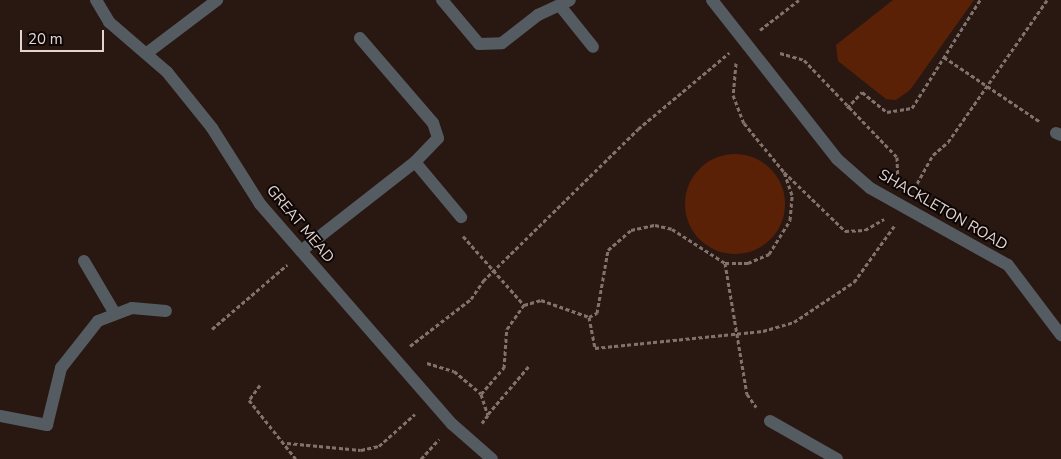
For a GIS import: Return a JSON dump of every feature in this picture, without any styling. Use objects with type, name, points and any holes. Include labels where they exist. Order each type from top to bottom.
[{"type":"street","name":"GREAT MEAD","points":[[96,0],[109,22],[147,53],[212,128],[260,204],[452,424],[468,440],[492,459]]},
{"type":"street","points":[[147,53],[217,0]]},
{"type":"street","points":[[442,0],[479,44],[502,43],[538,15],[566,4],[593,47]]},
{"type":"street","name":"SHACKLETON ROAD","points":[[712,0],[837,159],[870,188],[1008,265],[1061,335]]},
{"type":"street","points":[[301,251],[434,146],[437,130],[360,38]]},
{"type":"street","points":[[415,162],[461,218]]},
{"type":"street","points":[[84,261],[114,312]]},
{"type":"street","points":[[0,416],[47,425],[61,368],[73,347],[98,321],[114,312],[132,308],[166,311]]},
{"type":"street","points":[[1050,318],[1061,310]]},
{"type":"street","points":[[770,421],[837,459]]},
{"type":"path","points":[[394,359],[471,299],[494,269],[638,129],[744,41],[799,0]]},
{"type":"path","points":[[847,108],[862,92],[887,112],[912,108],[980,0]]},
{"type":"path","points":[[589,318],[595,348],[738,334],[794,322],[824,306],[876,256],[933,155],[948,142],[989,86],[1047,0]]},
{"type":"path","points":[[744,41],[804,60],[847,108],[897,157],[904,208]]},
{"type":"path","points":[[744,41],[734,68],[733,94],[744,123],[784,172],[845,230],[865,230],[904,208]]},
{"type":"path","points":[[944,57],[1058,134]]},
{"type":"path","points":[[589,318],[602,302],[608,250],[630,230],[655,225],[672,229],[725,263],[748,263],[769,254],[783,237],[792,195],[784,172]]},
{"type":"path","points":[[461,218],[459,231],[524,305]]},
{"type":"path","points":[[725,263],[747,394],[770,421]]},
{"type":"path","points":[[212,330],[273,278]]},
{"type":"path","points":[[481,394],[504,368],[507,329],[524,305],[541,300],[589,318]]},
{"type":"path","points":[[406,372],[419,360],[454,371],[481,394],[488,415]]},
{"type":"path","points":[[468,440],[529,366]]},
{"type":"path","points":[[260,385],[249,400],[286,443],[296,459]]},
{"type":"path","points":[[286,443],[362,450],[379,446],[431,400]]},
{"type":"path","points":[[421,459],[452,424]]},
{"type":"shaded area","points":[[893,0],[974,0],[910,90],[896,100],[886,99],[838,61],[836,45]]},
{"type":"shaded area","points":[[735,154],[754,158],[770,169],[781,185],[785,204],[781,223],[770,239],[754,250],[735,254],[716,250],[700,239],[689,223],[685,204],[689,185],[700,169],[716,158]]}]
